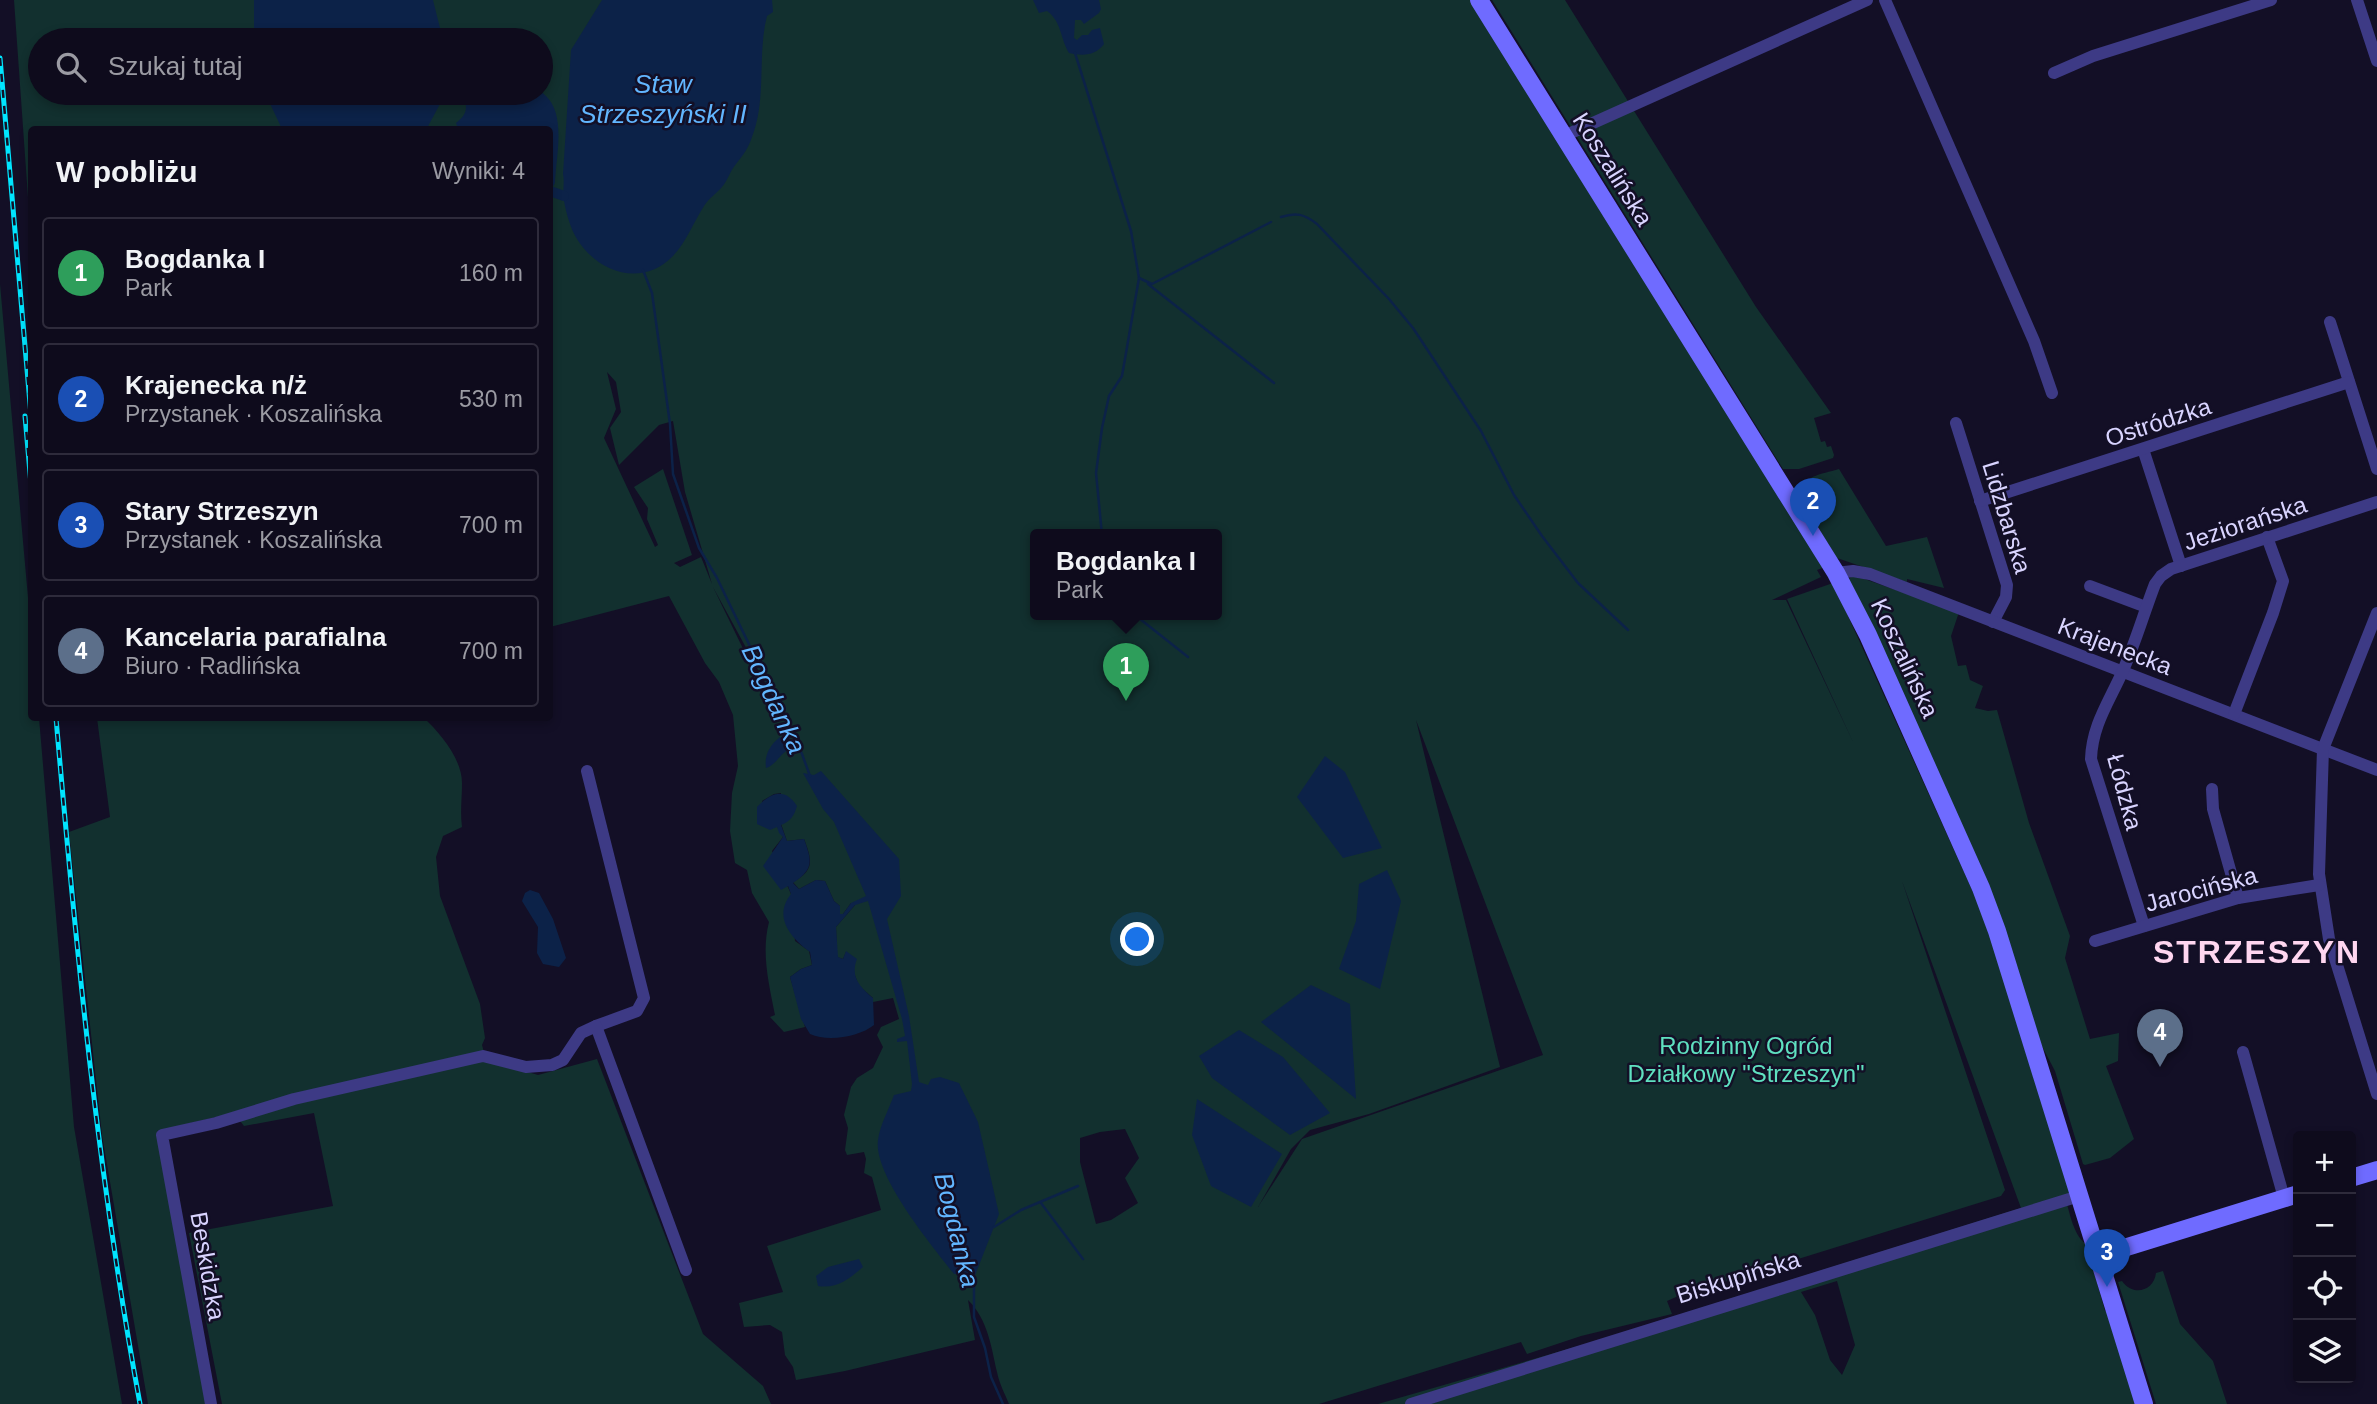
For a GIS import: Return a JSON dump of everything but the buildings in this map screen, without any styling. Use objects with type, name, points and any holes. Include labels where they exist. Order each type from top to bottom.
[{"type":"street","name":"Koszalińska","points":[[1479,0],[1836,573],[1868,635],[1990,912],[2144,1404]]},
{"type":"street","points":[[1564,136],[1867,0]]},
{"type":"street","points":[[1885,0],[2034,341],[2052,393]]},
{"type":"street","points":[[2054,73],[2093,56],[2271,0]]},
{"type":"street","points":[[2357,0],[2377,61]]},
{"type":"street","points":[[2330,322],[2377,469]]},
{"type":"street","name":"Ostródzka","points":[[1980,501],[2349,382]]},
{"type":"street","name":"Lidzbarska","points":[[1956,423],[2007,585],[2006,597],[1993,622]]},
{"type":"street","points":[[2143,449],[2180,566]]},
{"type":"street","name":"Jeziorańska","points":[[2123,671],[2146,607],[2158,580],[2167,571],[2377,502]]},
{"type":"street","points":[[2234,715],[2283,581],[2267,537]]},
{"type":"street","name":"Krajenecka","points":[[1836,573],[1853,571],[1870,574],[2377,770]]},
{"type":"street","points":[[2090,586],[2146,607]]},
{"type":"street","points":[[2377,613],[2323,749],[2319,885],[2329,939],[2377,1094]]},
{"type":"street","name":"Łódzka","points":[[2123,671],[2101,714],[2093,738],[2091,759],[2144,926]]},
{"type":"street","points":[[587,771],[644,998],[637,1011],[596,1026],[687,1270]]},
{"type":"street","points":[[2212,789],[2213,809],[2238,898]]},
{"type":"street","name":"Jarocińska","points":[[2095,941],[2238,898],[2319,885]]},
{"type":"street","name":"Beskidzka","points":[[211,1404],[162,1135],[216,1123],[294,1099],[483,1056],[526,1067],[552,1065],[563,1060],[581,1033],[596,1026]]},
{"type":"street","points":[[2098,1256],[2291,1196],[2243,1052]]},
{"type":"street","points":[[2356,1176],[2377,1170]]},
{"type":"street","name":"Biskupińska","points":[[1411,1404],[2079,1196]]},
{"type":"green space","name":"Rodzinny Ogród Działkowy \"Strzeszyn\"","points":[[14,0],[1470,0],[1825,567],[1817,570],[1821,577],[1772,600],[1786,600],[1854,744],[1787,599],[1833,583],[1993,936],[2072,1193],[2065,1196],[2072,1222],[2086,1244],[2105,1311],[2110,1310],[2139,1404],[1378,1404],[1589,1343],[2021,1208],[1902,881],[2005,1190],[2001,1196],[1676,1297],[1667,1301],[1672,1314],[1581,1336],[1527,1354],[1521,1342],[1319,1404],[1009,1404],[999,1380],[984,1325],[968,1300],[975,1340],[796,1380],[793,1367],[785,1355],[782,1332],[770,1325],[744,1327],[739,1303],[783,1292],[767,1246],[881,1210],[872,1177],[864,1173],[864,1152],[847,1155],[845,1150],[848,1128],[844,1115],[851,1087],[857,1078],[873,1068],[883,1047],[877,1035],[881,1027],[899,1019],[893,998],[873,1002],[873,998],[859,986],[846,952],[843,959],[837,957],[836,927],[855,905],[851,903],[843,914],[840,914],[840,906],[834,901],[825,881],[816,880],[799,889],[793,882],[808,869],[810,859],[804,839],[787,841],[781,824],[781,793],[762,801],[783,837],[772,851],[791,894],[795,941],[809,951],[812,965],[790,977],[805,1027],[784,1032],[770,1017],[775,1015],[766,957],[769,922],[752,893],[747,870],[735,863],[730,831],[732,793],[738,766],[733,715],[719,682],[705,663],[669,596],[553,626],[553,126],[28,126],[28,198]],"holes":[[[607,372],[616,382],[621,412],[610,428],[619,465],[659,425],[673,421],[685,492],[712,584],[701,557],[680,567],[674,563],[692,555],[663,469],[634,487],[648,508],[647,519],[658,545],[655,547],[604,438],[616,409]],[[713,587],[774,699],[775,702],[771,706]],[[1416,720],[1543,1055],[1302,1139],[1258,1207],[1291,1149],[1310,1130],[1369,1114],[1500,1067]],[[1125,1129],[1139,1158],[1125,1178],[1138,1203],[1111,1220],[1096,1224],[1080,1162],[1080,1138]],[[1837,1281],[1855,1345],[1842,1375],[1830,1360],[1815,1315],[1801,1292]]]},
{"type":"green space","points":[[1492,0],[1565,0],[1756,307],[1831,413],[1814,418],[1821,442],[1825,441],[1827,447],[1831,446],[1833,458],[1799,469],[1783,469]]},
{"type":"green space","points":[[0,284],[28,597],[28,721],[39,721],[74,1127],[122,1404],[0,1404]]},
{"type":"green space","points":[[1839,469],[1886,546],[1927,537],[1944,588],[1907,579],[1907,582],[1837,558],[1801,500],[1801,492],[1803,485],[1812,477]]},
{"type":"green space","points":[[1853,575],[1959,612],[1951,636],[1958,666],[1966,665],[1970,680],[1983,686],[1975,708],[1997,710],[2029,823],[2070,936],[2065,958],[2090,1039],[2119,1033],[2118,1061],[2106,1066],[2134,1139],[2110,1158],[2083,1164],[2055,1071],[2034,1031],[1848,585]]},
{"type":"green space","points":[[97,721],[427,721],[449,747],[461,774],[462,827],[443,836],[436,857],[440,896],[480,1004],[485,1038],[482,1045],[486,1060],[538,1075],[597,1059],[703,1334],[763,1386],[771,1404],[222,1404],[189,1233],[333,1206],[314,1113],[244,1126],[234,1113],[157,1131],[206,1404],[148,1404],[102,1135],[69,832],[110,817]]},
{"type":"green space","points":[[2163,1271],[2180,1324],[2213,1361],[2227,1404],[2156,1404],[2118,1282],[2122,1281],[2132,1289],[2142,1290],[2151,1284],[2156,1273]]},
{"type":"water","points":[[254,0],[433,0],[440,28],[254,28]]},
{"type":"water","name":"Staw Strzeszyński II","points":[[602,0],[772,0],[773,12],[767,16],[764,31],[757,122],[749,145],[724,184],[704,206],[678,250],[658,267],[643,273],[612,269],[586,250],[576,237],[563,198],[571,50]]},
{"type":"water","points":[[1033,0],[1099,0],[1099,13],[1084,24],[1081,20],[1075,20],[1074,38],[1077,40],[1082,35],[1088,35],[1092,30],[1100,28],[1104,44],[1097,51],[1088,54],[1069,53],[1056,20],[1047,11],[1039,13]]},
{"type":"water","points":[[271,105],[439,105],[428,126],[281,126]]},
{"type":"water","points":[[466,105],[552,105],[558,121],[553,187],[553,126],[457,126],[456,123],[466,110]]},
{"type":"water","points":[[780,737],[788,750],[766,768],[768,751]]},
{"type":"water","points":[[1325,756],[1345,772],[1382,848],[1343,858],[1297,797]]},
{"type":"water","points":[[821,771],[899,859],[901,896],[887,919],[909,1016],[919,1082],[928,1085],[931,1079],[940,1077],[959,1083],[978,1122],[999,1214],[974,1278],[954,1274],[933,1247],[894,1191],[879,1155],[879,1134],[894,1095],[911,1091],[912,1084],[907,1041],[897,1042],[897,1039],[905,1036],[902,1019],[868,901],[855,905],[836,927],[838,957],[843,959],[846,951],[857,959],[857,981],[873,998],[874,1025],[852,1035],[825,1038],[810,1034],[801,1019],[790,977],[812,965],[810,952],[796,940],[786,926],[784,911],[791,894],[788,886],[781,890],[763,866],[783,837],[777,827],[770,830],[757,824],[757,807],[767,798],[778,794],[788,796],[797,806],[790,820],[781,825],[787,841],[804,839],[810,859],[808,869],[793,883],[799,889],[816,880],[825,881],[834,901],[840,906],[840,914],[843,914],[851,903],[866,896],[834,822],[823,809],[803,773],[814,775]]},
{"type":"water","points":[[1387,870],[1401,901],[1380,989],[1339,969],[1356,921],[1359,884]]},
{"type":"water","points":[[530,890],[539,893],[553,919],[566,958],[559,967],[543,964],[537,953],[538,927],[522,901],[525,893]]},
{"type":"water","points":[[1311,985],[1350,1004],[1356,1099],[1261,1022]]},
{"type":"water","points":[[1239,1030],[1283,1057],[1330,1113],[1290,1135],[1212,1078],[1199,1056]]},
{"type":"water","points":[[1197,1099],[1282,1154],[1251,1207],[1211,1186],[1192,1135]]},
{"type":"water","points":[[859,1259],[863,1267],[848,1279],[831,1286],[818,1286],[816,1276],[828,1267]]},
{"type":"waterway","points":[[1075,53],[1131,231],[1139,278],[1122,376],[1109,396],[1102,428],[1096,473],[1101,529]]},
{"type":"waterway","points":[[553,192],[564,196]]},
{"type":"waterway","points":[[1281,217],[1300,215],[1317,224],[1389,299],[1413,328],[1481,431],[1514,495],[1542,536],[1578,583],[1628,630]]},
{"type":"waterway","points":[[1139,278],[1152,284],[1271,222]]},
{"type":"waterway","name":"Bogdanka","points":[[643,270],[652,293],[670,424],[673,474],[699,548],[717,578],[802,754],[810,776]]},
{"type":"waterway","points":[[1148,284],[1274,383]]},
{"type":"waterway","points":[[1141,620],[1188,657]]},
{"type":"waterway","points":[[994,1227],[1021,1210],[1078,1186]]},
{"type":"waterway","points":[[1041,1203],[1083,1259]]},
{"type":"waterway","name":"Bogdanka","points":[[974,1277],[974,1317],[985,1348],[991,1377],[1003,1404]]},
{"type":"railway","points":[[0,58],[28,381]]},
{"type":"railway","points":[[25,416],[28,450]]},
{"type":"railway","points":[[56,721],[80,976],[100,1148],[140,1404]]},
{"type":"place","name":"Krajenecka n/ż","points":[[1813,536]]},
{"type":"place","name":"Bogdanka I","points":[[1126,701]]},
{"type":"place","name":"Kancelaria parafialna","points":[[2160,1067]]},
{"type":"place","name":"Stary Strzeszyn","points":[[2107,1287]]},
{"type":"district","name":"STRZESZYN","points":[[2257,952]]}]
